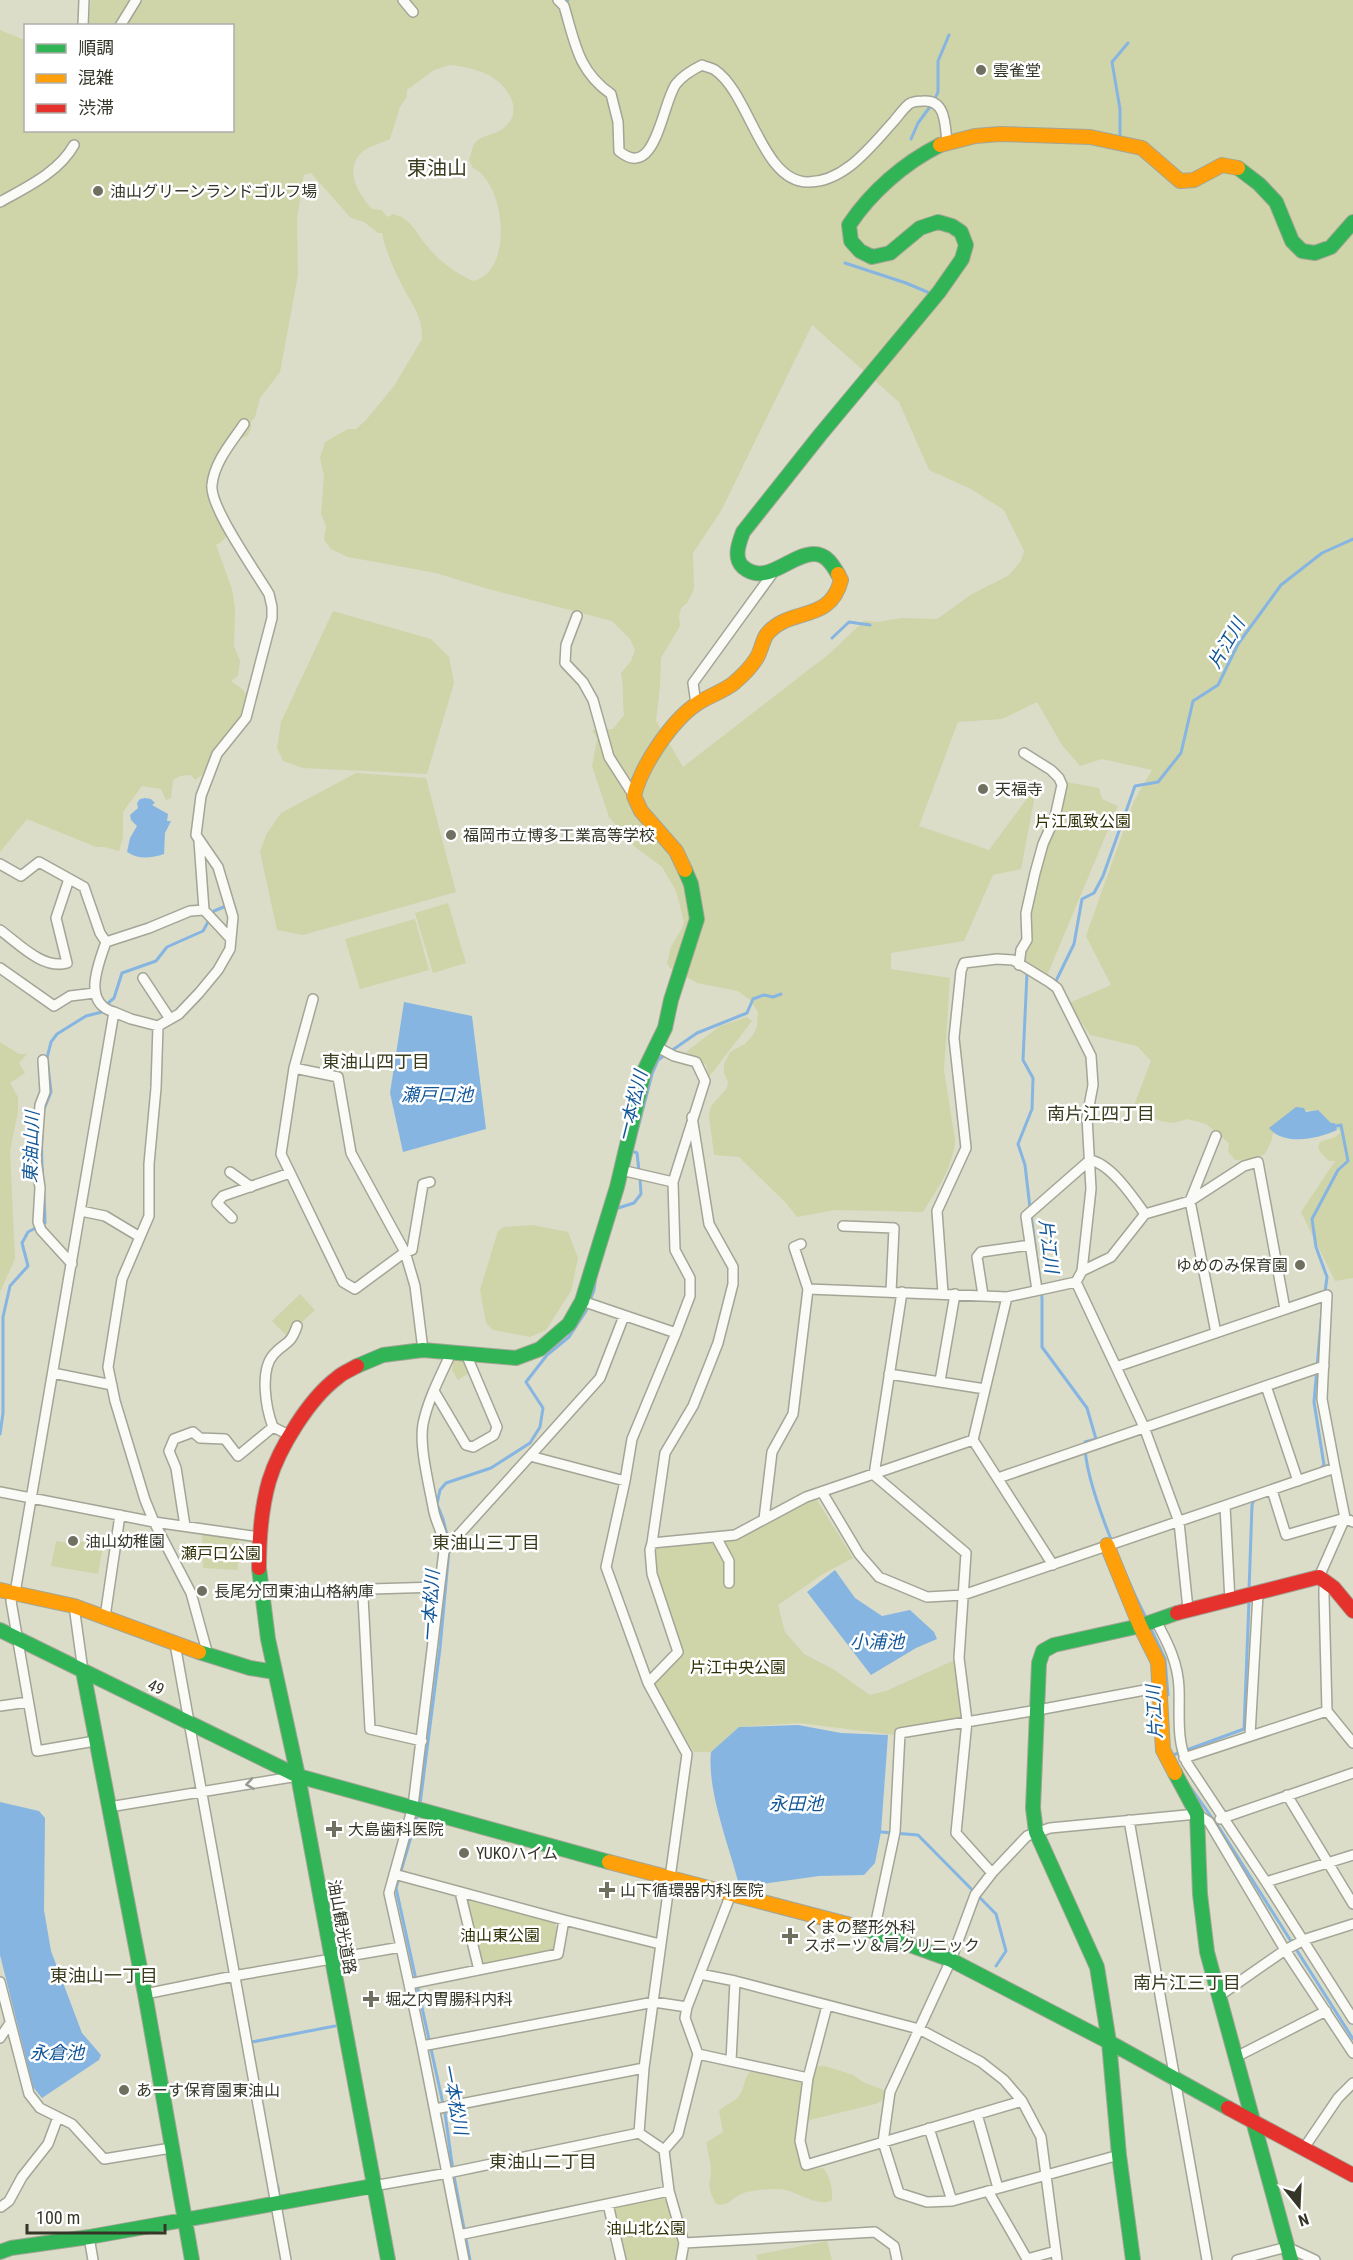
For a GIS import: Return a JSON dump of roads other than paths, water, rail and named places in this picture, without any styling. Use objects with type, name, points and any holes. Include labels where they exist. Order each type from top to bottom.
[{"type":"street","points":[[83,24],[84,0]]},
{"type":"street","points":[[121,24],[136,0]]},
{"type":"street","points":[[404,0],[413,12]]},
{"type":"street","points":[[558,0],[564,6],[583,66],[599,86],[611,94],[618,122],[619,151],[627,158],[641,158],[648,154],[669,96],[676,84],[688,72],[702,65],[715,70],[737,94],[771,157],[779,169],[789,177],[805,182],[824,181],[846,170],[911,103],[925,100],[940,107],[943,112],[947,142]]},
{"type":"street","points":[[634,796],[646,765],[677,722],[696,704],[734,684],[756,659],[767,634],[784,621],[825,608],[838,592],[841,580],[832,564],[821,555],[793,560],[769,573],[752,573],[741,565],[736,550],[742,532],[939,292],[962,259],[966,245],[960,232],[952,226],[938,222],[920,228],[890,253],[872,257],[860,251],[851,241],[849,225],[863,204],[920,155],[947,142],[975,136],[1000,134],[1090,137],[1143,148],[1180,181],[1194,180],[1222,165],[1235,166],[1259,184],[1276,202],[1292,241],[1302,251],[1315,253],[1331,247],[1353,222]]},
{"type":"street","points":[[0,202],[48,173],[67,157],[74,145]]},
{"type":"street","points":[[106,942],[96,968],[95,997],[103,1009],[158,1026],[179,1014],[218,970],[230,949],[233,917],[218,867],[196,835],[201,796],[217,754],[246,718],[272,618],[273,607],[269,594],[221,516],[211,486],[219,462],[244,424]]},
{"type":"street","points":[[696,704],[693,683],[775,570]]},
{"type":"street","points":[[577,616],[567,645],[565,663],[584,682],[593,700],[609,757],[634,796]]},
{"type":"street","points":[[1019,965],[1021,950],[1027,940],[1026,913],[1035,873],[1043,844],[1055,817],[1062,785],[1051,770],[1024,753]]},
{"type":"street","name":"油山観光道路","points":[[388,2260],[298,1776],[275,1672],[259,1580],[259,1537],[269,1481],[289,1435],[307,1410],[336,1378],[360,1364],[383,1355],[423,1350],[452,1351],[488,1358],[516,1358],[540,1349],[569,1324],[586,1303],[627,1172],[645,1070],[659,1048],[671,1000],[697,919],[691,884],[676,851],[641,811],[634,796]]},
{"type":"street","points":[[199,839],[205,911],[230,938]]},
{"type":"street","points":[[0,864],[21,876],[39,862],[84,887],[100,933],[106,942]]},
{"type":"street","points":[[0,930],[45,962],[60,965],[67,963],[56,918],[69,879]]},
{"type":"street","points":[[106,942],[190,911],[205,911]]},
{"type":"street","points":[[943,1293],[937,1211],[966,1148],[954,1038],[961,971],[964,963],[997,959],[1013,960],[1057,988],[1091,1056],[1093,1085],[1087,1117],[1091,1189],[1082,1271],[1076,1282]]},
{"type":"street","points":[[0,968],[54,1006],[70,996],[95,993]]},
{"type":"street","points":[[143,978],[170,1019]]},
{"type":"street","points":[[313,999],[294,1068],[281,1154],[344,1282],[355,1289],[405,1252],[412,1250],[423,1184],[429,1182]]},
{"type":"street","points":[[95,1741],[38,1751],[11,1601],[15,1593],[114,1012]]},
{"type":"street","points":[[158,1026],[156,1088],[149,1164],[149,1216],[122,1279],[108,1367],[145,1500],[191,1593],[208,1655]]},
{"type":"street","points":[[639,2133],[644,2068],[687,1754],[648,1683],[606,1566],[626,1481],[632,1439],[690,1296],[690,1278],[675,1250],[673,1182],[705,1080],[696,1062],[674,1056],[659,1048]]},
{"type":"street","points":[[43,1060],[45,1092],[40,1105],[36,1159],[40,1188],[39,1226],[72,1264]]},
{"type":"street","points":[[294,1068],[338,1077],[351,1154],[405,1252],[415,1286],[423,1350]]},
{"type":"street","points":[[648,1683],[678,1652],[652,1574],[650,1550],[665,1453],[693,1406],[710,1366],[733,1284],[733,1267],[709,1224],[692,1117]]},
{"type":"street","points":[[1216,1136],[1190,1201],[1216,1333]]},
{"type":"street","points":[[1037,1290],[1026,1216],[1090,1160]]},
{"type":"street","points":[[1090,1160],[1097,1162],[1122,1183],[1145,1214]]},
{"type":"street","points":[[1082,1271],[1111,1257],[1145,1214],[1190,1201],[1244,1166],[1258,1162],[1285,1309]]},
{"type":"street","points":[[230,1172],[250,1187]]},
{"type":"street","points":[[627,1172],[673,1182]]},
{"type":"street","points":[[232,1218],[217,1203],[223,1196],[290,1173]]},
{"type":"street","points":[[81,1211],[105,1216],[140,1237]]},
{"type":"street","points":[[847,1229],[894,1228],[891,1292]]},
{"type":"street","points":[[764,1519],[772,1452],[793,1414],[808,1288],[794,1247],[801,1244]]},
{"type":"street","points":[[983,1295],[977,1257],[981,1252],[1030,1245]]},
{"type":"street","points":[[808,1288],[1007,1297],[1076,1282]]},
{"type":"street","points":[[1076,1282],[1144,1428],[1179,1522],[1188,1609]]},
{"type":"street","points":[[874,1475],[902,1292]]},
{"type":"street","points":[[940,1381],[955,1294]]},
{"type":"street","points":[[1116,1367],[1323,1296],[1319,1368],[1322,1399],[1335,1468],[1349,1520],[1324,1580],[1327,1711],[1353,1743]]},
{"type":"street","points":[[1007,1297],[973,1440],[1053,1565]]},
{"type":"street","points":[[586,1303],[676,1333]]},
{"type":"street","points":[[445,1550],[600,1378],[624,1316]]},
{"type":"street","points":[[273,1427],[264,1384],[272,1356],[292,1340],[297,1326]]},
{"type":"street","points":[[452,1351],[434,1391],[422,1427],[425,1462],[434,1513],[445,1539],[445,1550],[422,1741],[418,1808],[398,1876],[389,1893],[401,1947],[414,1983],[440,2108],[464,2234],[464,2260]]},
{"type":"street","points":[[434,1391],[466,1445],[473,1447],[494,1435],[497,1426],[466,1354]]},
{"type":"street","points":[[998,1478],[1319,1368]]},
{"type":"street","points":[[53,1373],[112,1384]]},
{"type":"street","points":[[889,1374],[985,1389]]},
{"type":"street","points":[[1266,1386],[1297,1477]]},
{"type":"street","points":[[273,1427],[289,1435]]},
{"type":"street","points":[[185,1526],[176,1468],[169,1451],[174,1439],[193,1432],[200,1438],[225,1440],[238,1456],[273,1427]]},
{"type":"street","points":[[652,1544],[735,1535],[806,1497],[973,1440]]},
{"type":"street","points":[[530,1456],[626,1481]]},
{"type":"street","points":[[822,1492],[859,1554],[879,1577],[927,1597],[963,1595],[1272,1490],[1297,1477],[1335,1468]]},
{"type":"street","points":[[874,1475],[966,1553],[959,1658],[967,1721],[956,1833],[992,1873]]},
{"type":"street","points":[[1272,1490],[1286,1535],[1349,1520]]},
{"type":"street","points":[[0,1492],[154,1522],[259,1537]]},
{"type":"street","points":[[1225,1506],[1230,1600]]},
{"type":"street","points":[[105,1617],[120,1515]]},
{"type":"street","points":[[716,1537],[729,1561],[729,1583]]},
{"type":"street","points":[[1114,1543],[1150,1623],[1176,1664],[1179,1688],[1178,1723],[1183,1753],[1353,2019]]},
{"type":"street","points":[[1133,2260],[1119,2155],[1109,2042],[1097,1967],[1068,1908],[1036,1832],[1033,1808],[1039,1663],[1043,1652],[1054,1645],[1150,1623],[1188,1609],[1324,1580]]},
{"type":"street","points":[[1324,1580],[1353,1611]]},
{"type":"street","points":[[422,1741],[370,1729],[363,1597],[371,1589],[439,1587]]},
{"type":"street","points":[[0,1590],[74,1606],[208,1655],[275,1672]]},
{"type":"street","points":[[1250,1735],[1252,1596]]},
{"type":"street","points":[[74,1606],[95,1741],[145,1994],[192,2260]]},
{"type":"street","points":[[1150,1623],[1161,1687],[1163,1750],[1197,1814],[1200,1894],[1207,1952],[1289,2253]]},
{"type":"street","name":"49","points":[[0,1630],[298,1776],[671,1879],[874,1931],[951,1960],[1109,2042],[1353,2175]]},
{"type":"street","points":[[175,1644],[286,2260]]},
{"type":"street","points":[[874,1931],[895,1832],[900,1733],[1161,1687]]},
{"type":"street","points":[[0,1706],[28,1702]]},
{"type":"street","points":[[1183,1753],[1327,1711]]},
{"type":"street","points":[[1209,1822],[1353,1773]]},
{"type":"street","points":[[109,1807],[298,1776]]},
{"type":"street","points":[[1287,1795],[1353,1904]]},
{"type":"street","points":[[1119,2155],[952,2201],[927,2202],[899,2193],[883,2142],[890,2092],[951,1960],[975,1895],[1027,1836],[1036,1832],[1050,1828],[1197,1814],[1209,1822],[1285,1950],[1353,2053]]},
{"type":"street","points":[[1129,1820],[1208,2260]]},
{"type":"street","points":[[1266,1882],[1353,1855]]},
{"type":"street","points":[[398,1876],[660,1944]]},
{"type":"street","points":[[460,1892],[479,1970]]},
{"type":"street","points":[[681,2260],[684,2243],[669,2191],[664,2150],[678,2134],[698,2054],[685,2018],[687,2007],[731,1894]]},
{"type":"street","points":[[414,1983],[558,1954],[564,1920]]},
{"type":"street","points":[[1219,1996],[1303,1940],[1353,1924]]},
{"type":"street","points":[[145,1994],[401,1947]]},
{"type":"street","points":[[700,1974],[919,2029],[981,2062],[1004,2080],[1022,2101],[1041,2137],[1057,2255],[1027,2259],[988,2191]]},
{"type":"street","points":[[731,2061],[735,1981]]},
{"type":"street","points":[[0,1982],[29,2094],[40,2108],[72,2124],[104,2159],[171,2148]]},
{"type":"street","points":[[1342,2001],[1353,1997]]},
{"type":"street","points":[[427,2046],[654,2002],[687,2007]]},
{"type":"street","points":[[826,2006],[808,2078],[800,2141],[806,2165],[1022,2101]]},
{"type":"street","points":[[1236,2057],[1326,2011]]},
{"type":"street","points":[[0,2038],[10,2023]]},
{"type":"street","points":[[698,2054],[808,2078]]},
{"type":"street","points":[[440,2108],[644,2068]]},
{"type":"street","points":[[1304,2148],[1333,2105],[1353,2083]]},
{"type":"street","points":[[977,2114],[998,2188]]},
{"type":"street","points":[[0,2207],[9,2201],[22,2177],[48,2144],[58,2117]]},
{"type":"street","points":[[929,2128],[952,2201]]},
{"type":"street","points":[[0,2252],[12,2248],[89,2237],[452,2172],[639,2133],[664,2150]]},
{"type":"street","points":[[464,2234],[669,2191]]},
{"type":"street","points":[[608,2204],[621,2260]]},
{"type":"street","points":[[684,2243],[875,2232],[894,2246],[897,2260]]},
{"type":"street","points":[[89,2237],[93,2260]]},
{"type":"street","points":[[1237,2260],[1289,2253],[1315,2260]]},
{"type":"water","points":[[140,799],[151,799],[155,803],[152,805],[168,814],[167,821],[171,821],[165,833],[164,854],[145,858],[127,852],[130,838],[137,826],[131,820],[130,815],[138,808],[137,803]]},
{"type":"water","name":"瀬戸口池","points":[[404,1002],[472,1016],[486,1129],[403,1152],[390,1093]]},
{"type":"water","points":[[1296,1107],[1304,1108],[1306,1112],[1318,1110],[1331,1123],[1335,1123],[1337,1130],[1311,1138],[1292,1139],[1275,1134],[1269,1128]]},
{"type":"water","name":"小浦池","points":[[835,1570],[855,1598],[882,1616],[910,1610],[934,1632],[937,1639],[916,1648],[871,1675],[807,1592]]},
{"type":"water","name":"永田池","points":[[798,1725],[841,1733],[888,1735],[881,1832],[875,1863],[864,1875],[819,1876],[748,1886],[738,1881],[719,1816],[712,1783],[711,1752],[739,1727]]},
{"type":"water","name":"永倉池","points":[[0,1802],[39,1811],[45,1818],[44,1910],[51,1951],[82,2033],[101,2055],[99,2060],[42,2098],[33,2087],[0,1955]]},
{"type":"waterway","points":[[934,101],[938,92],[938,61],[949,35]]},
{"type":"waterway","points":[[1120,140],[1120,109],[1112,62],[1128,43]]},
{"type":"waterway","points":[[911,139],[918,123],[932,104]]},
{"type":"waterway","points":[[845,263],[932,294]]},
{"type":"waterway","name":"片江川","points":[[1054,985],[1074,944],[1082,899],[1094,893],[1103,876],[1135,786],[1158,782],[1181,753],[1193,701],[1218,685],[1238,644],[1281,585],[1322,553],[1353,539]]},
{"type":"waterway","points":[[832,638],[849,622],[870,625]]},
{"type":"waterway","name":"東油山川","points":[[106,1005],[114,998],[122,973],[156,961],[167,947],[203,931],[214,911],[226,906]]},
{"type":"waterway","name":"片江川","points":[[1027,973],[1023,1060],[1033,1078],[1032,1109],[1018,1144],[1025,1165],[1030,1208]]},
{"type":"waterway","name":"一本松川","points":[[671,1051],[697,1033],[747,1013],[753,999],[764,995],[773,997],[781,994]]},
{"type":"waterway","name":"東油山川","points":[[44,1109],[51,1092],[47,1058],[51,1042],[57,1034],[86,1016],[106,1011]]},
{"type":"waterway","name":"一本松川","points":[[639,1171],[637,1153],[632,1151],[652,1074],[658,1060],[666,1054]]},
{"type":"waterway","points":[[1325,1292],[1327,1277],[1316,1247],[1312,1219],[1338,1170],[1348,1161],[1341,1125],[1336,1126]]},
{"type":"waterway","name":"東油山川","points":[[0,1434],[3,1413],[3,1317],[10,1286],[28,1266],[22,1243],[28,1232],[45,1223],[42,1136]]},
{"type":"waterway","name":"一本松川","points":[[615,1209],[634,1203],[641,1194],[640,1178]]},
{"type":"waterway","name":"片江川","points":[[1031,1214],[1042,1298],[1042,1347],[1087,1408],[1096,1439],[1085,1442],[1091,1481],[1118,1556],[1146,1618]]},
{"type":"waterway","name":"一本松川","points":[[449,1543],[437,1504],[440,1490],[446,1483],[491,1468],[530,1443],[540,1427],[543,1408],[526,1382],[547,1355],[569,1337],[586,1311],[594,1290],[597,1269]]},
{"type":"waterway","points":[[1320,1469],[1324,1465],[1314,1402],[1323,1299]]},
{"type":"waterway","points":[[1249,1591],[1252,1505],[1255,1497]]},
{"type":"waterway","name":"一本松川","points":[[420,1804],[440,1648],[449,1550]]},
{"type":"waterway","points":[[1173,1755],[1244,1729],[1249,1601]]},
{"type":"waterway","name":"片江川","points":[[1150,1627],[1165,1659],[1168,1695]]},
{"type":"waterway","name":"片江川","points":[[1188,1784],[1220,1829],[1353,2039]]},
{"type":"waterway","name":"一本松川","points":[[418,1813],[396,1888],[445,2113],[453,2171],[470,2260]]},
{"type":"waterway","points":[[881,1832],[918,1835],[996,1914],[1006,1951],[996,1966]]},
{"type":"waterway","points":[[252,2042],[335,2026]]},
{"type":"waterway","points":[[278,2187],[279,2196]]},
{"type":"place","name":"雲雀堂","points":[[981,70]]},
{"type":"place","name":"油山グリーンランドゴルフ場","points":[[98,191]]},
{"type":"place","name":"天福寺","points":[[983,789]]},
{"type":"place","name":"福岡市立博多工業高等学校","points":[[451,835]]},
{"type":"place","name":"ゆめのみ保育園","points":[[1300,1265]]},
{"type":"place","name":"油山幼稚園","points":[[73,1541]]},
{"type":"place","name":"長尾分団東油山格納庫","points":[[202,1591]]},
{"type":"place","name":"大島歯科医院","points":[[334,1829]]},
{"type":"place","name":"YUKOハイム","points":[[464,1853]]},
{"type":"place","name":"山下循環器内科医院","points":[[607,1890]]},
{"type":"place","name":"くまの整形外科 スポーツ＆肩クリニック","points":[[790,1936]]},
{"type":"place","name":"堀之内胃腸科内科","points":[[371,1999]]},
{"type":"place","name":"あーす保育園東油山","points":[[124,2090]]},
{"type":"district","name":"東油山","points":[[437,168]]},
{"type":"district","name":"東油山四丁目","points":[[376,1061]]},
{"type":"district","name":"南片江四丁目","points":[[1101,1113]]},
{"type":"district","name":"東油山三丁目","points":[[486,1542]]},
{"type":"district","name":"東油山一丁目","points":[[104,1975]]},
{"type":"district","name":"南片江三丁目","points":[[1187,1982]]},
{"type":"district","name":"東油山二丁目","points":[[543,2161]]},
{"type":"park label","name":"片江風致公園","points":[[1083,821]]},
{"type":"park label","name":"瀬戸口公園","points":[[221,1553]]},
{"type":"park label","name":"片江中央公園","points":[[738,1667]]},
{"type":"park label","name":"油山東公園","points":[[500,1935]]},
{"type":"park label","name":"油山北公園","points":[[646,2228]]}]
